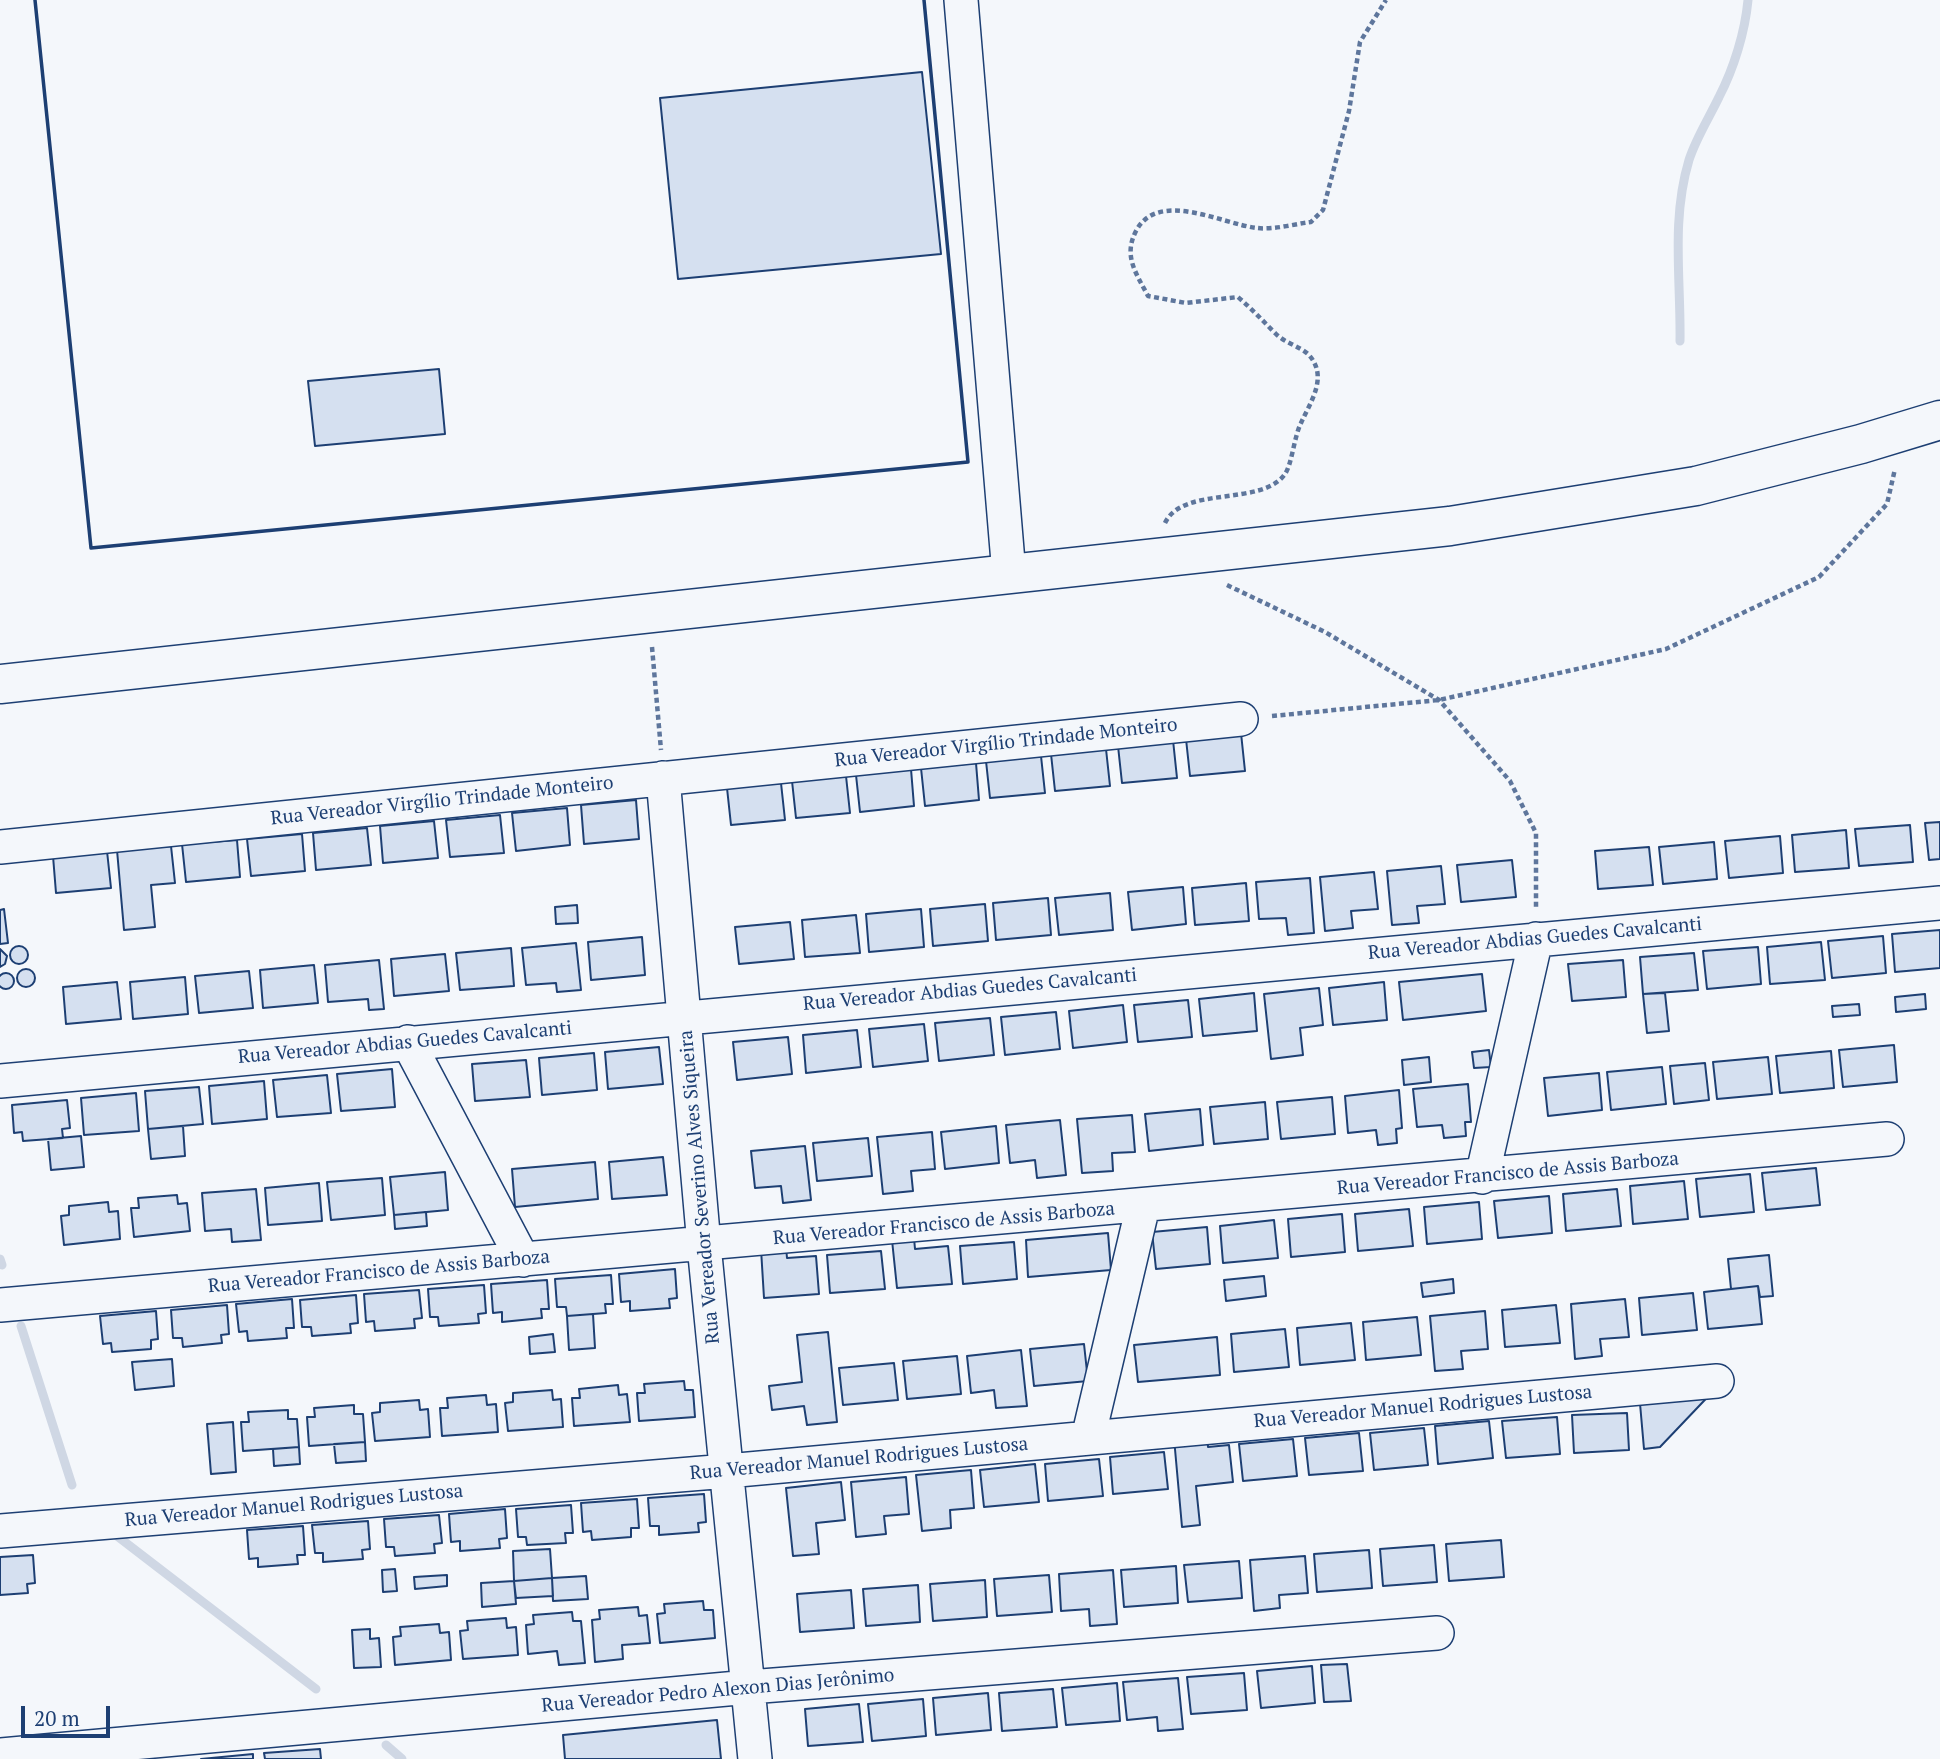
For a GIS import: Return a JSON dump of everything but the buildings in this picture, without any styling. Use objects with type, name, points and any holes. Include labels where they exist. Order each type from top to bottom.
[{"type":"main road","points":[[0,684],[1450,526],[1696,486],[1923,426]]},
{"type":"street","points":[[961,0],[1009,574]]},
{"type":"street","name":"Rua Vereador Virgílio Trindade Monteiro","points":[[0,847],[1241,719]]},
{"type":"street","name":"Rua Vereador Severino Alves Siqueira","points":[[663,778],[704,1245],[755,1759]]},
{"type":"street","name":"Rua Vereador Abdias Guedes Cavalcanti","points":[[0,1081],[685,1016],[1940,903]]},
{"type":"street","points":[[1482,1177],[1535,939]]},
{"type":"street","points":[[408,1042],[523,1260]]},
{"type":"street","name":"Rua Vereador Francisco de Assis Barboza","points":[[0,1305],[1482,1177],[1887,1139]]},
{"type":"street","points":[[1088,1438],[1143,1206]]},
{"type":"street","name":"Rua Vereador Manuel Rodrigues Lustosa","points":[[0,1531],[727,1471],[1717,1381]]},
{"type":"street","name":"Rua Vereador Pedro Alexon Dias Jerônimo","points":[[0,1755],[749,1687],[1437,1633]]},
{"type":"path","points":[[1169,558],[1161,531],[1170,514],[1184,506],[1272,486],[1286,473],[1293,439],[1317,387],[1318,370],[1308,354],[1277,335],[1266,319],[1238,297],[1186,303],[1148,296],[1130,261],[1129,245],[1141,222],[1155,212],[1190,212],[1258,228],[1311,222],[1323,210],[1349,111],[1360,41],[1386,0]]},
{"type":"path","points":[[1241,719],[1439,700],[1666,649],[1819,577],[1886,504],[1923,426]]},
{"type":"path","points":[[1217,580],[1325,632],[1439,700],[1510,781],[1536,834],[1535,939]]},
{"type":"path","points":[[649,615],[663,778]]},
{"type":"waterway","points":[[1680,341],[1678,250],[1683,183],[1695,144],[1734,62],[1748,0]]},
{"type":"waterway","points":[[0,1259],[2,1265]]},
{"type":"waterway","points":[[21,1326],[72,1485]]},
{"type":"waterway","points":[[117,1536],[316,1689]]},
{"type":"waterway","points":[[386,1745],[402,1759]]},
{"type":"wall","points":[[35,0],[91,548],[968,462],[924,0]]}]
